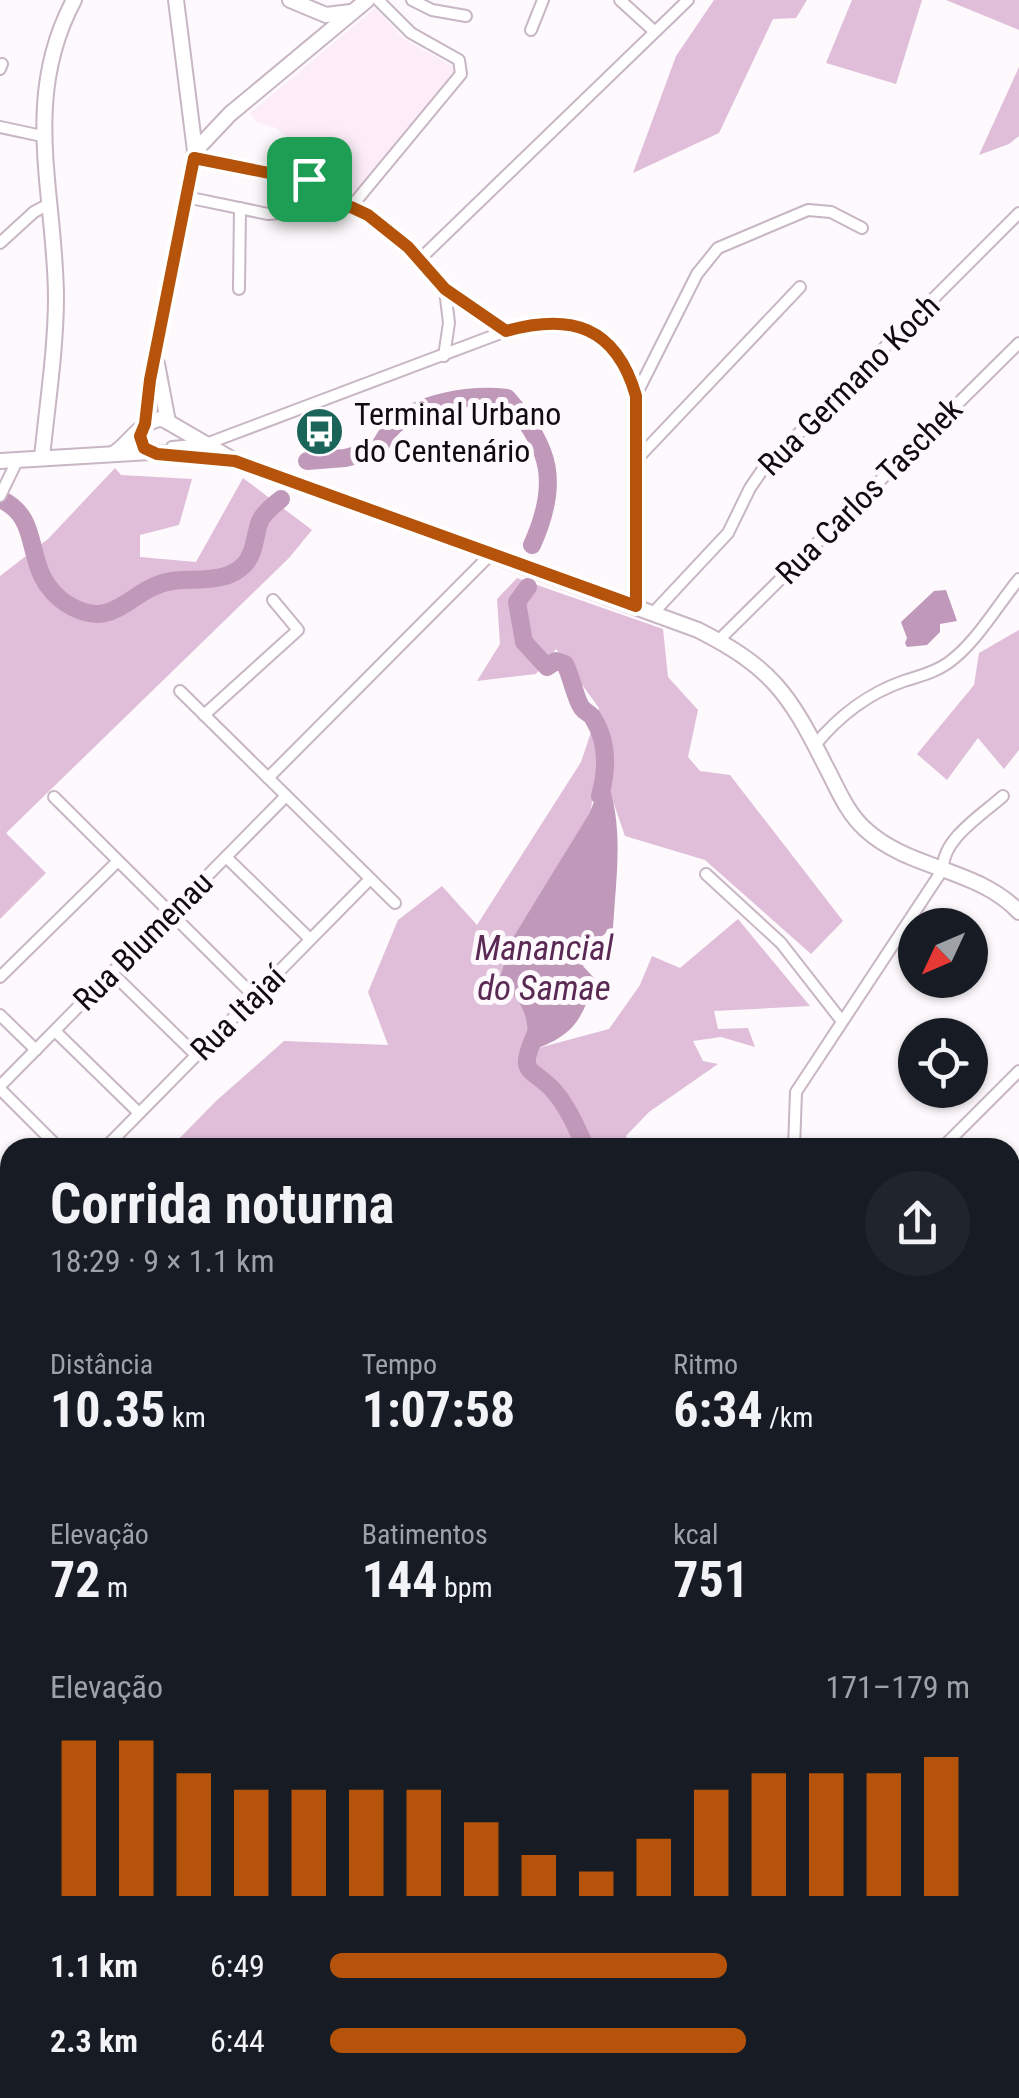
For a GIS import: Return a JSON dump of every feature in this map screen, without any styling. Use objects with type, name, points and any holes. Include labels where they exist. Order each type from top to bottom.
[{"type":"main road","points":[[42,458],[56,296],[42,136],[43,103],[50,61],[74,0]]},
{"type":"main road","points":[[176,0],[194,155],[141,442],[162,450],[235,461]]},
{"type":"main road","points":[[290,0],[337,16],[353,12]]},
{"type":"main road","points":[[194,155],[230,114],[367,0]]},
{"type":"main road","points":[[307,6],[321,24],[316,42]]},
{"type":"main road","points":[[190,111],[213,122],[230,114]]},
{"type":"main road","points":[[156,349],[171,425],[162,450]]},
{"type":"main road","points":[[113,454],[156,418],[235,461],[654,612],[719,640],[776,681],[801,716],[846,806],[867,832],[1001,895],[1019,912]]},
{"type":"main road","points":[[0,461],[162,450]]},
{"type":"street","points":[[351,207],[461,74],[459,60],[411,34],[378,0]]},
{"type":"street","points":[[412,0],[432,10],[466,16]]},
{"type":"street","points":[[530,30],[543,0]]},
{"type":"street","points":[[620,0],[654,32]]},
{"type":"street","points":[[420,259],[688,0]]},
{"type":"street","points":[[0,128],[42,136]]},
{"type":"street","points":[[194,155],[309,179],[318,188],[320,208]]},
{"type":"street","points":[[186,197],[280,214],[351,207],[391,232],[445,289],[506,331]]},
{"type":"street","points":[[2,236],[50,204]]},
{"type":"street","points":[[239,288],[240,208]]},
{"type":"street","points":[[636,396],[697,274],[718,248],[808,210],[831,212],[862,228]]},
{"type":"street","name":"Rua Germano Koch","points":[[654,612],[728,533],[764,469],[1019,214]]},
{"type":"street","points":[[635,461],[800,287]]},
{"type":"street","points":[[444,356],[449,323],[445,289]]},
{"type":"street","points":[[162,450],[206,444],[506,331],[557,322],[591,331],[619,356],[636,396],[636,606]]},
{"type":"street","name":"Rua Carlos Taschek","points":[[719,640],[1019,342]]},
{"type":"street","points":[[1,493],[17,461]]},
{"type":"street","points":[[268,778],[491,554]]},
{"type":"street","points":[[816,745],[844,714],[872,696],[934,672],[956,657],[1019,579]]},
{"type":"street","points":[[204,715],[298,630],[273,600]]},
{"type":"street","points":[[180,691],[394,903]]},
{"type":"street","name":"Rua Blumenau","points":[[0,1088],[286,796]]},
{"type":"street","points":[[794,1138],[796,1092],[942,869],[942,860],[951,844],[1003,796]]},
{"type":"street","points":[[54,797],[254,996]]},
{"type":"street","points":[[226,857],[310,939]]},
{"type":"street","points":[[0,977],[116,862]]},
{"type":"street","points":[[706,874],[781,943],[842,1020]]},
{"type":"street","name":"Rua Itajaí","points":[[114,1138],[370,879]]},
{"type":"street","points":[[112,973],[196,1055]]},
{"type":"street","points":[[0,1015],[36,1050]]},
{"type":"street","points":[[55,1031],[139,1112]]},
{"type":"street","points":[[952,1138],[1019,1071]]},
{"type":"street","points":[[0,1088],[49,1138]]},
{"type":"shaded area","points":[[714,0],[807,0],[796,18],[773,19],[719,133],[633,173],[676,56]]},
{"type":"shaded area","points":[[852,0],[922,0],[896,84],[826,63]]},
{"type":"shaded area","points":[[946,0],[1019,0],[1019,30]]},
{"type":"shaded area","points":[[375,8],[404,39],[452,66],[456,78],[357,195],[276,128],[257,122],[250,113]]},
{"type":"shaded area","points":[[1019,67],[1019,136],[979,155]]},
{"type":"shaded area","points":[[115,468],[121,475],[192,479],[179,525],[140,535],[140,557],[196,562],[243,478],[312,530],[289,558],[6,833],[46,873],[0,919],[0,576],[48,539]]},
{"type":"shaded area","points":[[517,578],[663,629],[668,677],[698,710],[688,757],[700,771],[730,775],[843,921],[811,954],[705,860],[625,836],[599,761],[590,814],[512,939],[499,978],[524,1011],[527,1051],[609,1029],[640,985],[652,956],[680,968],[738,919],[810,1006],[714,1011],[718,1029],[748,1028],[755,1047],[721,1037],[693,1041],[703,1061],[718,1064],[649,1112],[627,1138],[180,1138],[284,1041],[388,1045],[368,992],[398,920],[442,886],[477,925],[581,762],[599,708],[556,649],[536,674],[477,681],[500,644],[497,599]]},
{"type":"shaded area","points":[[1019,630],[1019,750],[1004,769],[978,738],[947,780],[917,754],[974,685],[979,653]]},
{"type":"water","points":[[946,590],[957,621],[940,624],[940,632],[927,645],[907,647],[901,622],[934,591]]},
{"type":"water","name":"Manancial do Samae","points":[[605,775],[617,831],[613,928],[590,945],[583,966],[594,978],[580,1017],[565,1034],[527,1052],[524,1011],[499,979],[512,939],[589,814]]},
{"type":"waterway","points":[[307,461],[377,450],[402,419],[430,406],[478,397],[507,398],[533,433],[546,467],[546,503],[532,545]]},
{"type":"waterway","points":[[0,499],[25,522],[42,576],[53,592],[67,604],[98,614],[122,606],[157,585],[210,579],[238,570],[251,554],[262,518],[281,499]]},
{"type":"waterway","points":[[528,587],[517,602],[524,642],[547,667],[556,661],[565,664],[580,705],[598,727],[605,757],[600,796]]},
{"type":"waterway","points":[[536,1033],[527,1057],[529,1069],[559,1097],[581,1138]]},
{"type":"place","name":"Terminal Urbano do Centenário","points":[[319,432]]},
{"type":"route","points":[[194,158],[309,179],[318,188],[320,208],[351,207],[368,215],[408,247],[445,289],[489,322],[506,331],[536,323],[576,324],[606,341],[619,356],[636,396],[636,606],[235,461],[157,454],[144,448],[141,429],[194,158]]}]
